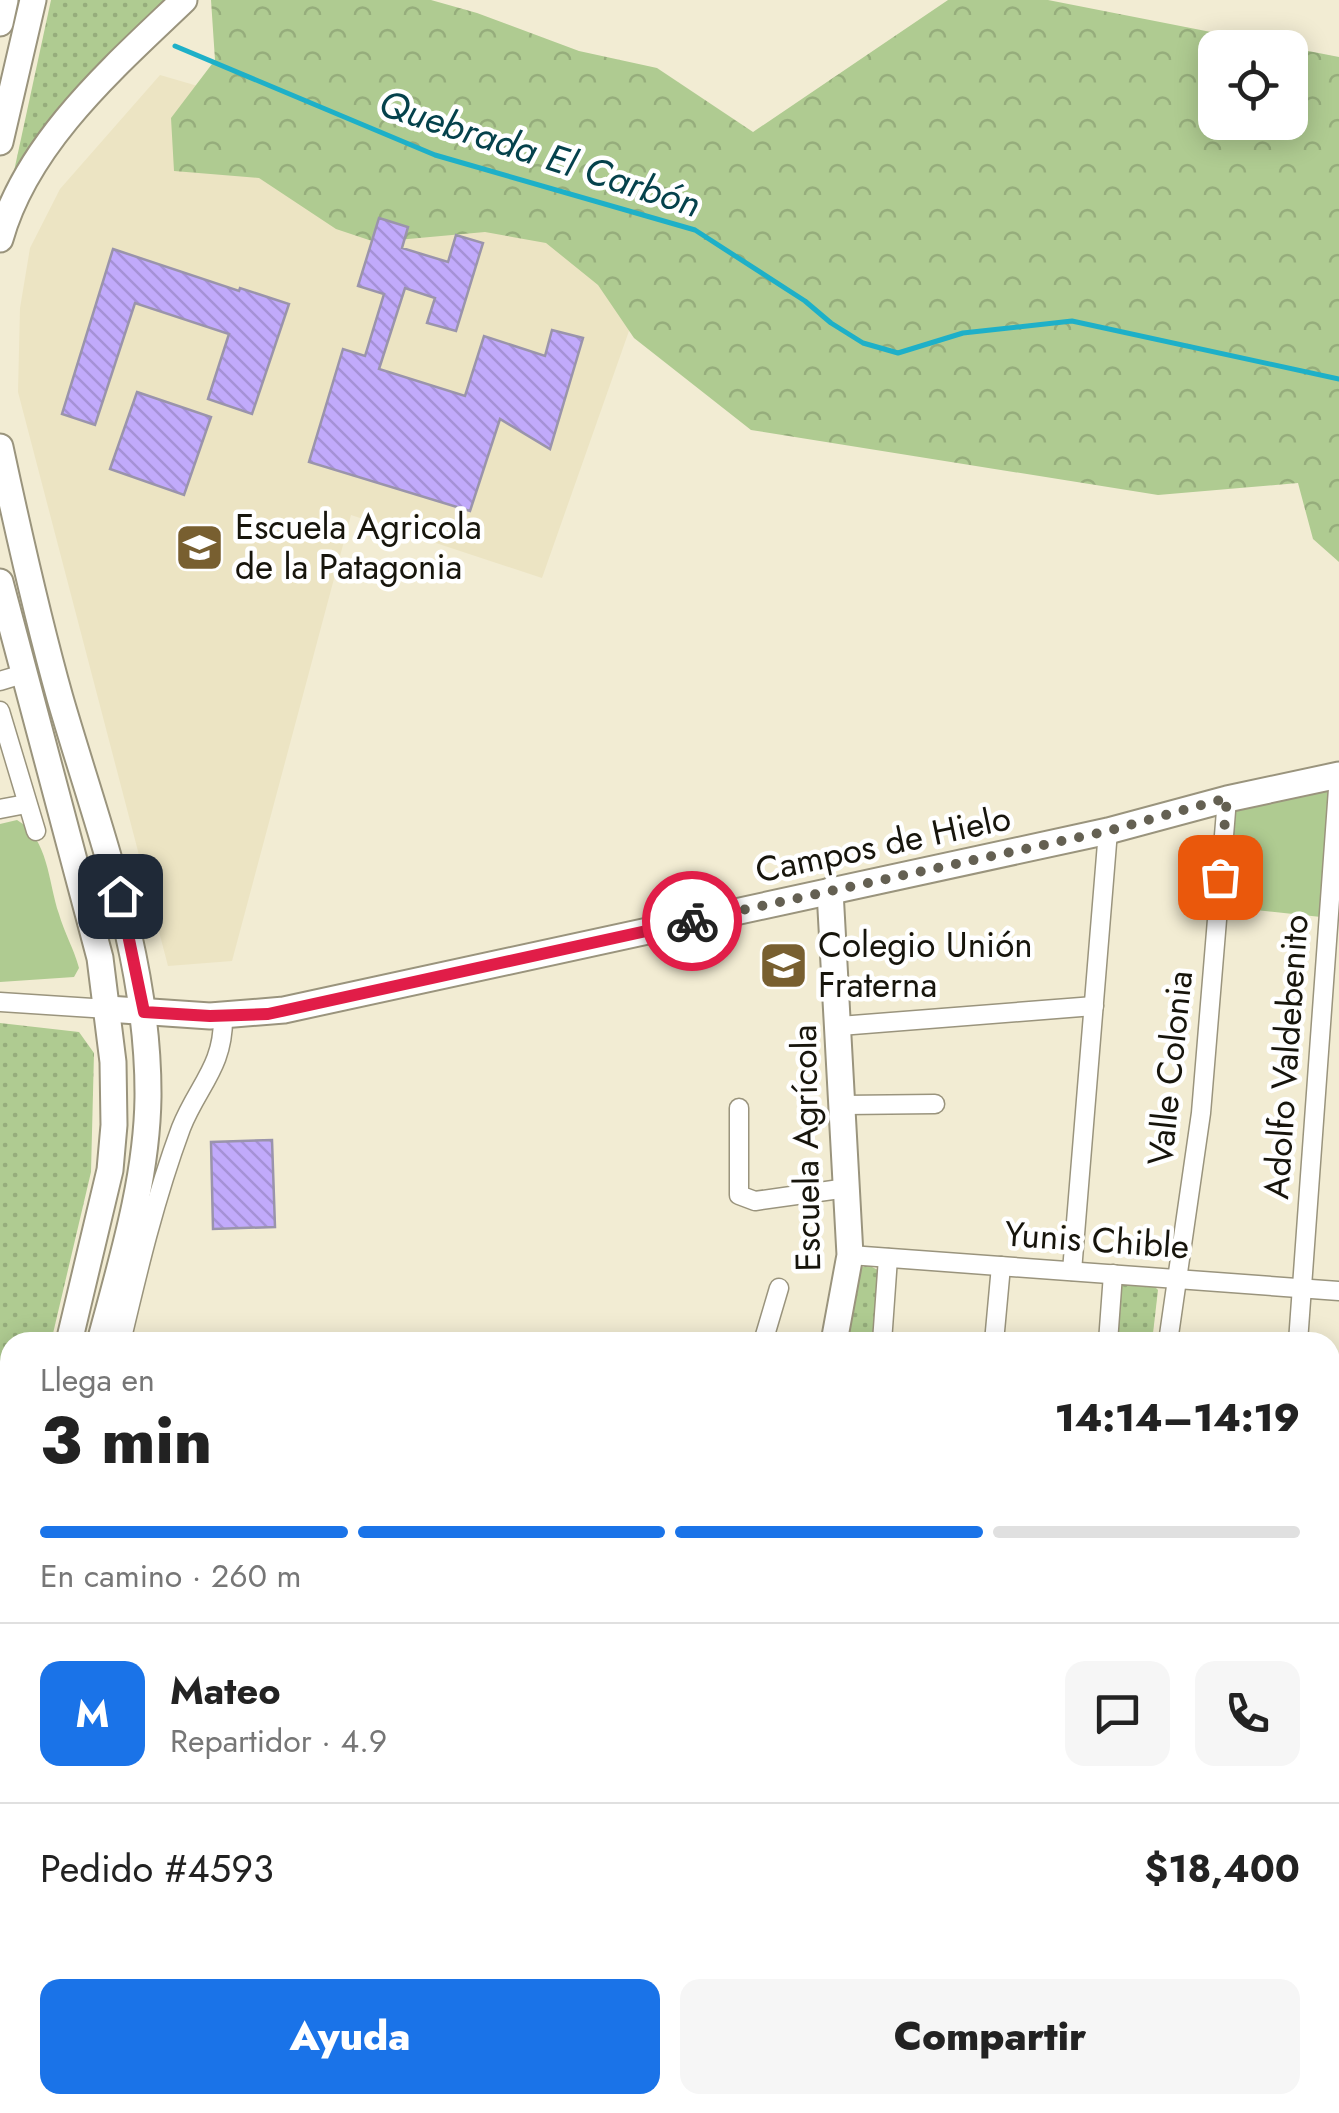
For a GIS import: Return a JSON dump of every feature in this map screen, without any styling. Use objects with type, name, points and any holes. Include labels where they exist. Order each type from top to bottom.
[{"type":"street","points":[[0,23],[6,0]]},
{"type":"street","points":[[0,142],[32,0]]},
{"type":"street","points":[[0,239],[21,186],[47,146],[100,83],[184,0]]},
{"type":"street","points":[[0,447],[60,696],[120,896],[144,1012],[148,1099],[138,1182],[102,1332]]},
{"type":"street","points":[[0,582],[12,678],[100,958],[108,1009],[114,1125],[110,1170],[72,1332]]},
{"type":"street","points":[[0,711],[36,830]]},
{"type":"street","name":"Campos de Hielo","points":[[108,1009],[223,1016],[284,1010],[1108,831],[1227,798],[1339,775]]},
{"type":"street","name":"Adolfo Valdebenito","points":[[1299,1332],[1339,775]]},
{"type":"street","name":"Valle Colonia","points":[[1169,1332],[1201,1114],[1227,798]]},
{"type":"street","points":[[0,809],[26,804]]},
{"type":"street","points":[[1072,1271],[1108,831]]},
{"type":"street","name":"Escuela Agrícola","points":[[830,891],[850,1256],[836,1332]]},
{"type":"street","points":[[0,1002],[108,1009]]},
{"type":"street","points":[[840,1026],[1094,1006]]},
{"type":"street","points":[[124,1332],[144,1246],[182,1126],[222,1047],[223,1016]]},
{"type":"street","points":[[844,1105],[935,1104]]},
{"type":"street","points":[[739,1108],[740,1195],[755,1200],[848,1188]]},
{"type":"street","name":"Yunis Chible","points":[[850,1256],[1339,1291]]},
{"type":"street","points":[[883,1332],[888,1258]]},
{"type":"street","points":[[995,1332],[1001,1266]]},
{"type":"street","points":[[1109,1332],[1114,1274]]},
{"type":"street","points":[[766,1332],[779,1288]]},
{"type":"shaded area","name":"Escuela Agricola de la Patagonia","points":[[160,75],[667,223],[542,578],[351,515],[232,961],[168,966],[18,392],[20,308],[30,248],[60,189]]},
{"type":"green space","points":[[51,0],[169,0],[11,185]]},
{"type":"green space","points":[[211,0],[431,0],[579,51],[657,68],[753,132],[948,0],[1048,0],[1201,30],[1198,30],[1198,140],[1308,140],[1308,51],[1339,57],[1339,562],[1313,539],[1298,483],[1158,495],[751,430],[634,338],[598,285],[546,243],[485,232],[375,242],[336,229],[259,178],[174,171],[171,118],[215,60]]},
{"type":"green space","points":[[1332,783],[1321,917],[1227,907],[1235,804]]},
{"type":"green space","points":[[17,820],[36,838],[46,862],[61,921],[79,968],[74,977],[0,982],[0,824]]},
{"type":"green space","points":[[0,1023],[79,1032],[94,1053],[91,1172],[53,1332],[0,1332]]},
{"type":"green space","points":[[868,1265],[878,1270],[875,1332],[846,1332],[857,1269]]},
{"type":"green space","points":[[1120,1283],[1153,1285],[1158,1290],[1153,1332],[1113,1332]]},
{"type":"building","points":[[379,218],[408,227],[402,248],[448,262],[456,235],[483,243],[456,331],[427,323],[435,298],[405,288],[379,369],[465,396],[484,336],[545,356],[552,330],[583,338],[550,449],[500,419],[470,511],[309,462],[343,349],[365,356],[384,294],[358,286]]},
{"type":"building","points":[[113,249],[289,304],[252,414],[208,399],[229,334],[135,303],[95,425],[62,414]]},
{"type":"building","points":[[137,392],[211,417],[184,495],[110,469]]},
{"type":"building","points":[[272,1140],[275,1227],[213,1229],[211,1142]]},
{"type":"waterway","name":"Quebrada El Carbón","points":[[175,46],[435,155],[695,230],[863,343],[898,353],[963,333],[1072,321],[1339,379]]},
{"type":"way so far","points":[[692,921],[1108,831],[1227,798],[1220,877]]},
{"type":"place","name":"Escuela Agricola de la Patagonia","points":[[200,547]]},
{"type":"place","name":"Colegio Unión Fraterna","points":[[783,965]]},
{"type":"route","points":[[120,896],[144,1012],[162,1014],[268,1014],[692,921]]}]
